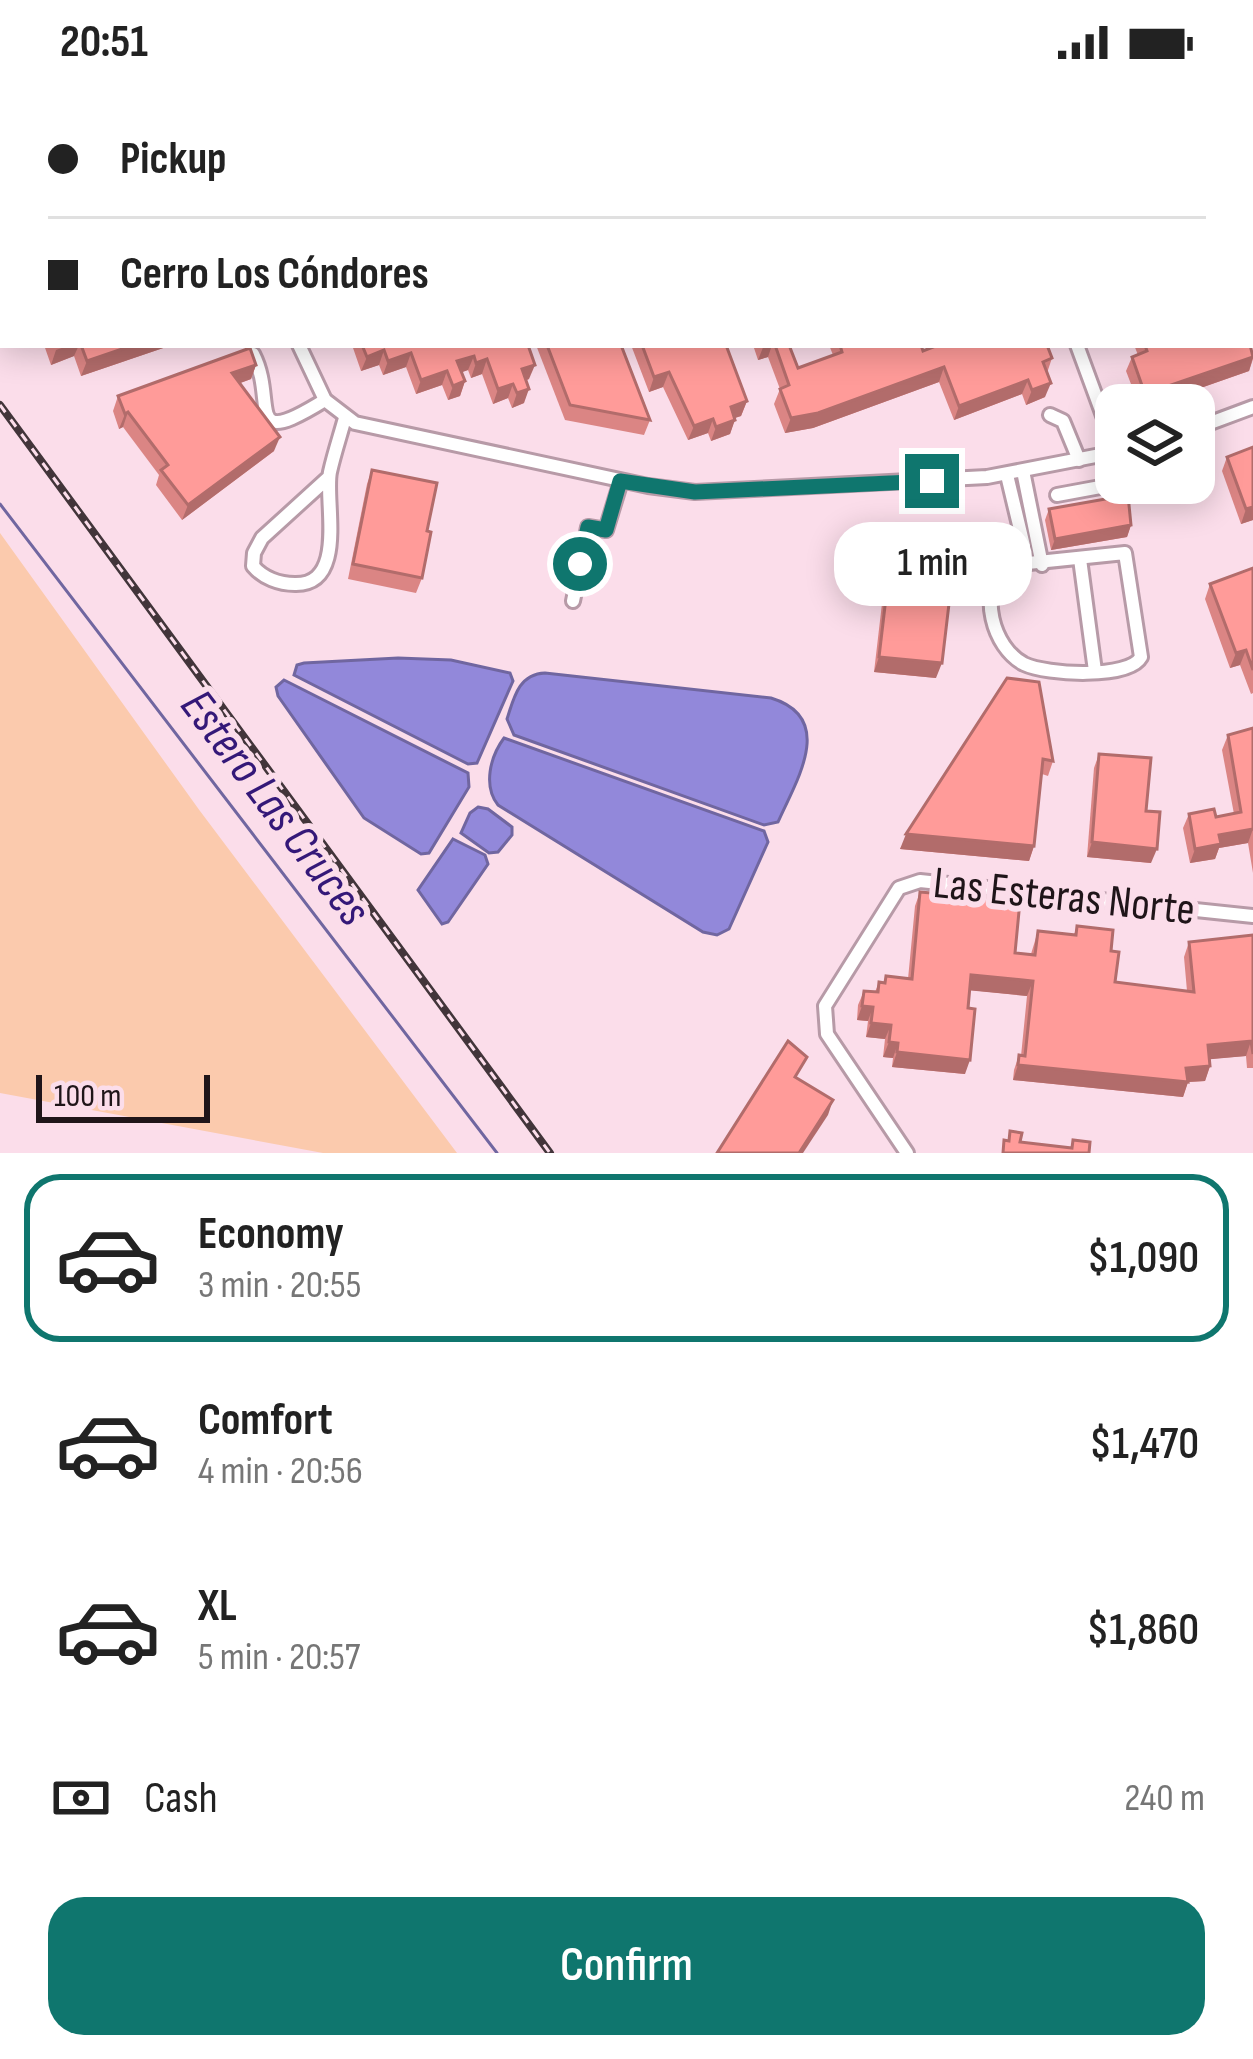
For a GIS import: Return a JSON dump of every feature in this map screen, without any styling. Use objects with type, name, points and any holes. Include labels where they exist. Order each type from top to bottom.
[{"type":"street","points":[[300,348],[325,400],[366,427],[620,481],[695,492],[1007,475],[1095,456]]},
{"type":"street","points":[[1078,348],[1095,394]]},
{"type":"street","points":[[253,354],[262,371],[266,418],[274,423],[290,422],[325,400]]},
{"type":"street","points":[[1215,421],[1253,407]]},
{"type":"street","points":[[1050,415],[1063,421],[1079,460]]},
{"type":"street","points":[[328,478],[256,545],[253,566],[259,574],[304,584],[326,563],[332,507],[328,478],[346,418]]},
{"type":"street","points":[[1054,466],[1059,495],[1095,488]]},
{"type":"street","points":[[1023,471],[1042,565]]},
{"type":"street","points":[[1000,566],[1125,554],[1141,657],[1136,665],[1123,672],[1042,670],[1006,650],[992,619],[991,602],[1000,566],[1024,545],[1007,475]]},
{"type":"street","points":[[573,601],[588,527],[606,530],[620,481]]},
{"type":"street","points":[[1080,559],[1095,671]]},
{"type":"street","name":"Las Esteras Norte","points":[[907,1153],[827,1034],[824,1019],[825,1006],[899,888],[920,881],[1253,916]]},
{"type":"shaded area","points":[[0,533],[200,811],[457,1153],[323,1153],[0,1093]]},
{"type":"shaded area","points":[[451,660],[510,673],[513,681],[477,763],[468,764],[294,675],[297,665],[304,663]]},
{"type":"shaded area","points":[[545,673],[771,698],[791,707],[807,735],[806,752],[778,822],[764,825],[514,735],[507,719],[515,695],[523,682]]},
{"type":"shaded area","points":[[284,680],[468,773],[469,787],[429,853],[421,854],[364,818],[278,696],[276,687]]},
{"type":"shaded area","points":[[504,738],[764,831],[768,842],[729,929],[717,935],[703,932],[498,805],[490,772]]},
{"type":"shaded area","points":[[478,807],[512,827],[512,835],[498,852],[489,853],[461,833]]},
{"type":"shaded area","points":[[453,839],[485,855],[488,864],[442,924],[418,890]]},
{"type":"building","points":[[82,348],[125,348],[87,361]]},
{"type":"building","points":[[250,348],[256,365],[232,373],[280,437],[188,505],[161,470],[168,465],[125,414],[118,396]]},
{"type":"building","points":[[363,348],[529,348],[535,365],[522,369],[529,389],[517,393],[513,384],[498,389],[487,359],[476,363],[474,356],[457,361],[465,381],[453,386],[447,371],[421,380],[411,353],[388,361],[384,350],[367,357]]},
{"type":"building","points":[[548,348],[622,348],[650,420],[570,405]]},
{"type":"building","points":[[643,348],[727,348],[747,401],[731,407],[735,420],[716,427],[713,419],[694,426],[669,372],[654,377]]},
{"type":"building","points":[[776,348],[790,348],[798,368],[842,352],[841,348],[1048,348],[1052,358],[1043,362],[1051,383],[1032,390],[1028,380],[959,406],[944,367],[818,413],[791,418],[780,389],[789,385]]},
{"type":"building","points":[[1146,348],[1251,348],[1253,357],[1174,384],[1141,384],[1132,357]]},
{"type":"building","points":[[1253,447],[1253,507],[1246,509],[1227,457]]},
{"type":"building","points":[[372,470],[437,483],[422,578],[353,564]]},
{"type":"building","points":[[1095,501],[1129,504],[1131,525],[1055,539],[1049,509]]},
{"type":"building","points":[[917,531],[957,536],[942,663],[879,657],[893,538],[916,540]]},
{"type":"building","points":[[1253,568],[1253,670],[1246,650],[1236,653],[1210,584]]},
{"type":"building","points":[[1007,678],[1039,682],[1053,761],[1043,759],[1034,846],[906,834]]},
{"type":"building","points":[[1253,728],[1253,829],[1219,835],[1221,844],[1195,849],[1189,814],[1214,809],[1216,817],[1241,812],[1228,735]]},
{"type":"building","points":[[1099,754],[1151,758],[1146,811],[1160,812],[1157,849],[1092,842]]},
{"type":"building","points":[[920,892],[1020,901],[1015,953],[1035,955],[1038,931],[1076,935],[1077,926],[1113,930],[1111,951],[1119,952],[1115,982],[1194,992],[1189,942],[1253,935],[1253,1054],[1251,1041],[1208,1045],[1210,1066],[1186,1068],[1188,1082],[1018,1065],[1019,1055],[1025,1056],[1033,981],[971,975],[968,1008],[975,1009],[970,1060],[897,1052],[898,1043],[889,1042],[891,1025],[871,1023],[873,1007],[862,1006],[864,991],[878,992],[886,976],[912,979]]},
{"type":"building","points":[[788,1041],[807,1057],[795,1077],[833,1100],[799,1153],[717,1153]]},
{"type":"building","points":[[1010,1131],[1022,1133],[1020,1142],[1072,1148],[1073,1140],[1090,1142],[1089,1153],[1003,1153]]},
{"type":"waterway","name":"Estero Las Cruces","points":[[0,504],[497,1153]]},
{"type":"railway","points":[[0,405],[550,1153]]},
{"type":"route","points":[[580,564],[588,527],[606,530],[620,481],[695,492],[932,481]]}]
